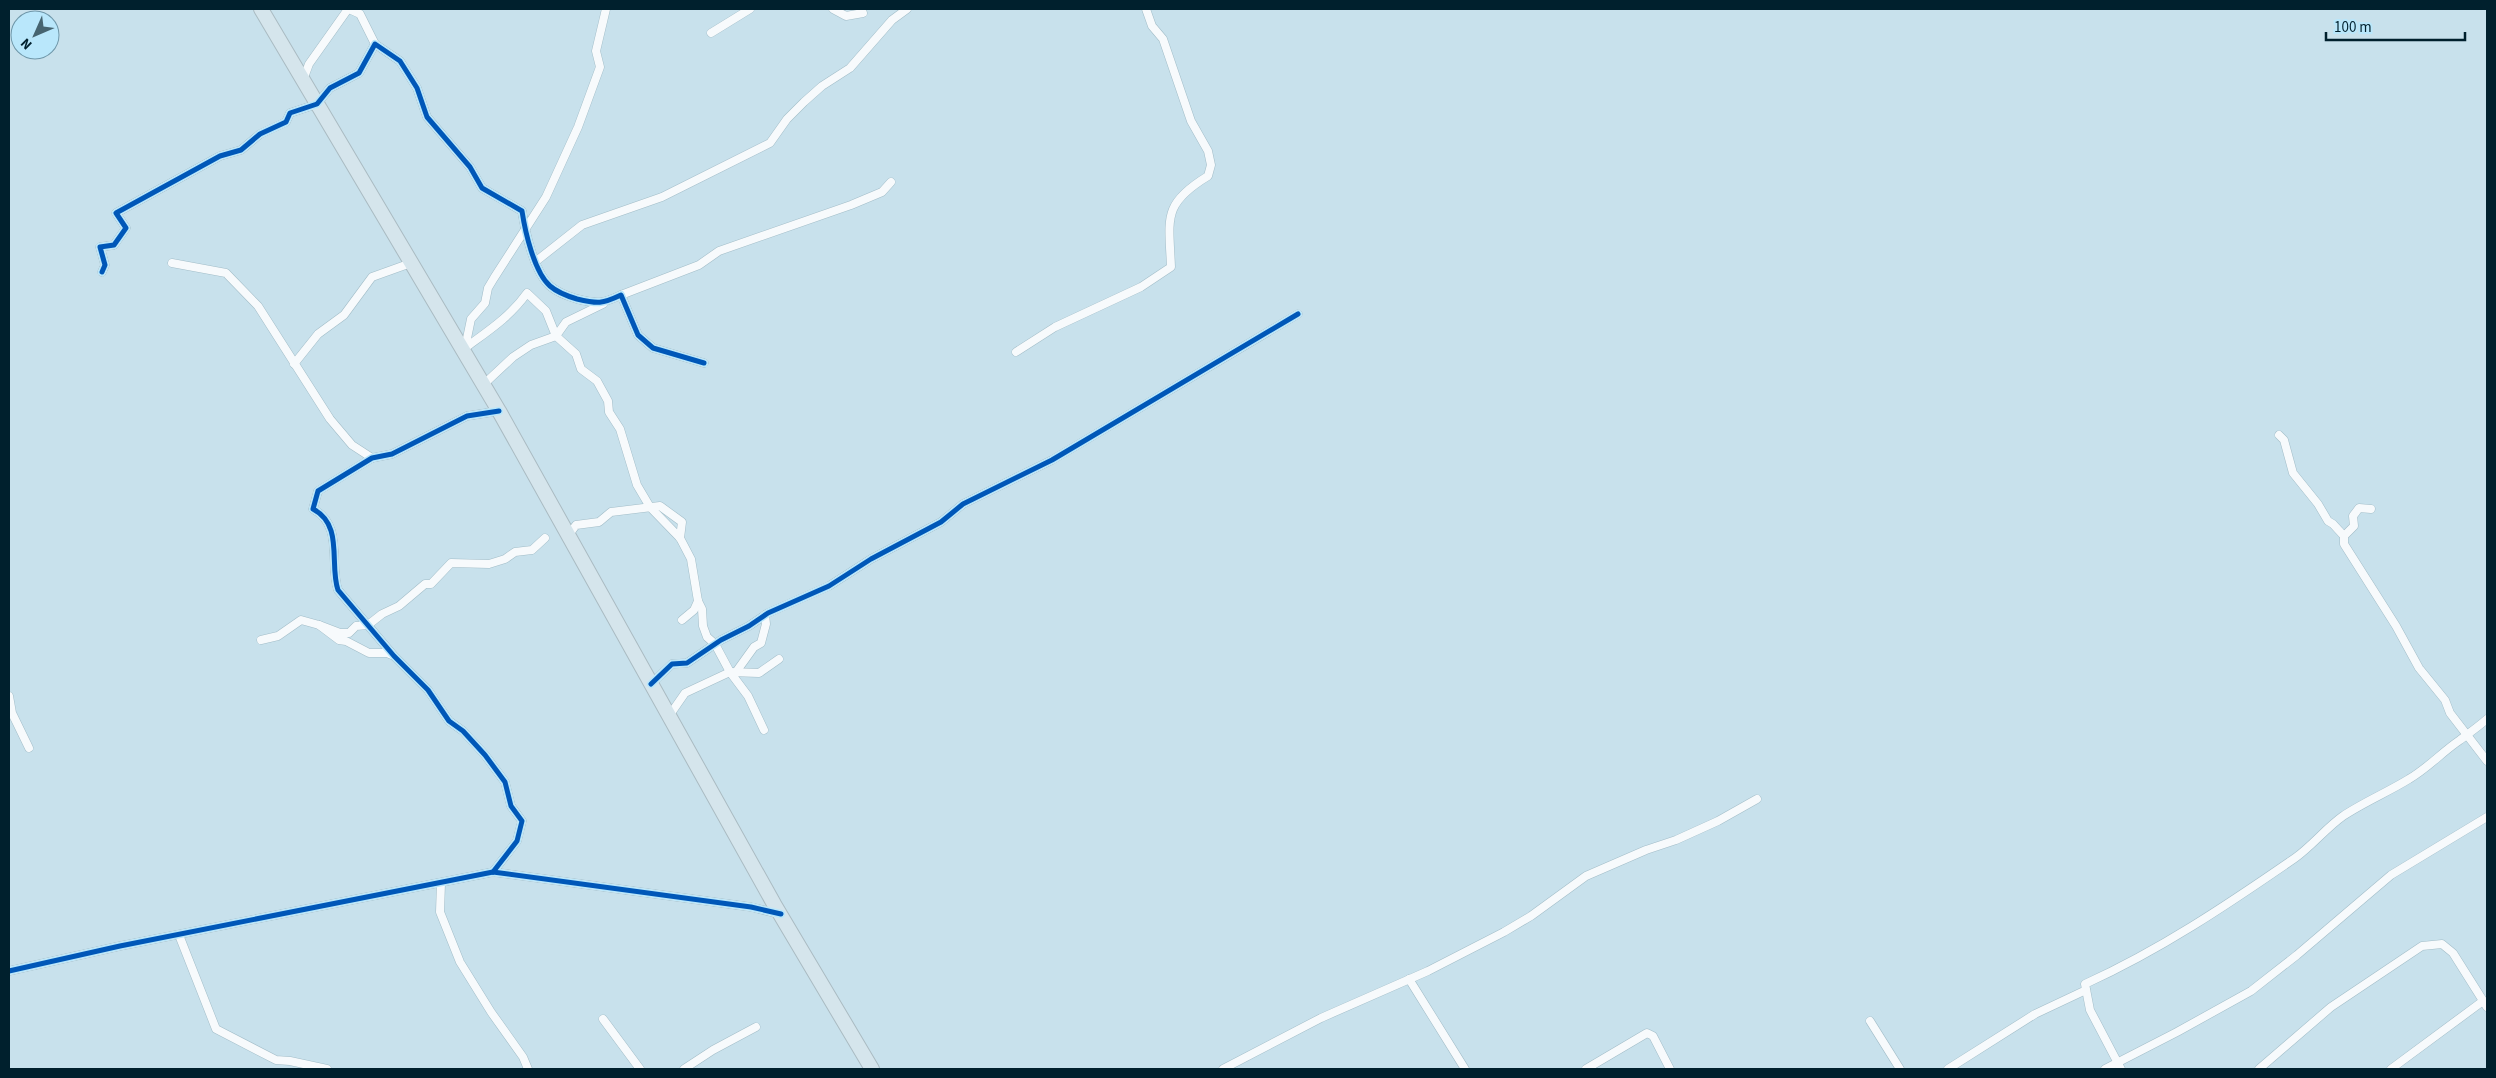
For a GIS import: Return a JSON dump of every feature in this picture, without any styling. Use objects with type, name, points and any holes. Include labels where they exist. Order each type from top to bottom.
[{"type":"highway","points":[[261,9],[467,354],[781,914],[872,1069]]},
{"type":"street","points":[[303,80],[309,64],[348,9],[360,14],[375,44],[400,61],[417,88],[427,117],[470,167],[482,188],[522,211],[524,229],[535,262],[548,285],[564,295],[603,304]]},
{"type":"street","points":[[467,354],[471,319],[485,303],[488,288],[546,197],[578,128],[600,67],[596,50],[606,9]]},
{"type":"street","points":[[712,33],[750,9]]},
{"type":"street","points":[[833,9],[846,16],[862,13]]},
{"type":"street","points":[[535,262],[582,225],[662,197],[770,143],[787,119],[804,102],[822,86],[850,68],[892,20],[907,9]]},
{"type":"street","points":[[1016,352],[1055,327],[1141,286],[1171,268],[1169,221],[1174,206],[1186,189],[1208,176],[1211,165],[1208,150],[1191,121],[1163,39],[1152,26],[1146,9]]},
{"type":"street","points":[[102,272],[105,265],[100,247],[114,245],[126,228],[116,213],[220,156],[241,150],[260,134],[286,122],[290,113],[317,104],[330,88],[359,73],[375,44]]},
{"type":"street","points":[[483,385],[513,357],[525,349],[556,336],[566,322],[621,295],[699,265],[719,251],[874,196],[882,192],[891,182]]},
{"type":"street","points":[[172,263],[226,273],[258,306],[330,419],[352,445],[372,458]]},
{"type":"street","points":[[294,364],[318,334],[344,314],[372,277],[411,263]]},
{"type":"street","points":[[467,354],[515,309],[527,293],[546,311],[556,336],[576,354],[581,369],[597,381],[608,401],[609,412],[620,429],[637,485],[650,508],[680,538],[691,559],[698,601],[702,609],[703,626],[707,637],[716,644],[748,696],[764,730]]},
{"type":"street","points":[[621,295],[638,335],[652,348],[704,363]]},
{"type":"street","points":[[651,684],[672,664],[687,663],[765,615],[829,586],[871,559],[941,522],[963,504],[1052,460],[1298,314]]},
{"type":"street","points":[[493,872],[517,841],[522,821],[511,806],[505,782],[468,737],[449,721],[428,690],[394,656],[338,590],[335,543],[330,529],[322,516],[312,509],[318,491],[372,458],[392,454],[467,416],[498,411]]},
{"type":"street","points":[[2279,435],[2284,440],[2292,473],[2318,504],[2328,521],[2344,536],[2344,544],[2396,626],[2419,668],[2445,700],[2450,713],[2487,761]]},
{"type":"street","points":[[568,536],[576,525],[599,522],[611,512],[660,506],[682,522],[680,538]]},
{"type":"street","points":[[2344,536],[2354,526],[2353,516],[2359,508],[2371,509]]},
{"type":"street","points":[[261,640],[278,636],[301,620],[340,633],[349,633],[356,626],[368,625],[382,614],[398,606],[424,584],[431,584],[451,563],[489,564],[505,559],[515,552],[532,550],[546,538]]},
{"type":"street","points":[[682,620],[694,610],[698,601]]},
{"type":"street","points":[[669,716],[685,693],[733,672],[754,647],[761,643],[766,624],[765,615]]},
{"type":"street","points":[[319,626],[339,640],[346,641],[369,652],[387,653],[394,656]]},
{"type":"street","points":[[746,673],[754,647]]},
{"type":"street","points":[[733,672],[759,673],[779,659]]},
{"type":"street","points":[[9,696],[12,713],[30,748]]},
{"type":"street","points":[[2119,1066],[2090,1010],[2085,984],[2183,933],[2198,921],[2228,905],[2252,886],[2297,857],[2342,817],[2366,801],[2408,780],[2487,719]]},
{"type":"street","points":[[1223,1069],[1321,1018],[1409,979],[1511,928],[1586,876],[1646,850],[1676,840],[1718,821],[1757,799]]},
{"type":"street","points":[[2105,1069],[2119,1066],[2251,991],[2297,955],[2391,875],[2487,817]]},
{"type":"street","points":[[9,972],[110,948],[493,872],[742,906],[781,914]]},
{"type":"street","points":[[441,883],[440,912],[460,962],[490,1012],[523,1057],[528,1069]]},
{"type":"street","points":[[179,935],[216,1029],[276,1060],[327,1069]]},
{"type":"street","points":[[2259,1069],[2331,1006],[2422,946],[2442,944],[2453,953],[2485,1004],[2391,1069]]},
{"type":"street","points":[[1409,979],[1465,1069]]},
{"type":"street","points":[[1948,1069],[2035,1014],[2064,998],[2086,990]]},
{"type":"street","points":[[603,1019],[640,1069]]},
{"type":"street","points":[[1870,1021],[1900,1069]]},
{"type":"street","points":[[684,1069],[713,1050],[756,1028]]},
{"type":"street","points":[[1586,1069],[1648,1033],[1653,1036],[1670,1069]]},
{"type":"cycle path","points":[[102,272],[105,265],[100,247],[114,245],[126,228],[116,213],[220,156],[241,150],[260,134],[286,122],[290,113],[317,104],[330,88],[359,73],[375,44],[400,61],[417,88],[427,117],[470,167],[482,188],[522,211],[535,261],[544,280],[550,286],[556,291],[590,302],[604,302],[621,295],[638,335],[653,348],[704,363]]},
{"type":"cycle path","points":[[651,684],[672,664],[687,663],[721,640],[749,626],[768,613],[829,586],[871,559],[941,522],[963,504],[1052,460],[1298,314]]},
{"type":"cycle path","points":[[493,872],[517,841],[522,821],[511,806],[505,782],[485,755],[463,731],[449,721],[428,690],[394,656],[338,590],[334,546],[329,525],[323,516],[313,509],[318,491],[372,458],[392,454],[467,416],[499,411]]},
{"type":"cycle path","points":[[9,971],[120,946],[493,872],[751,907],[781,914]]}]
